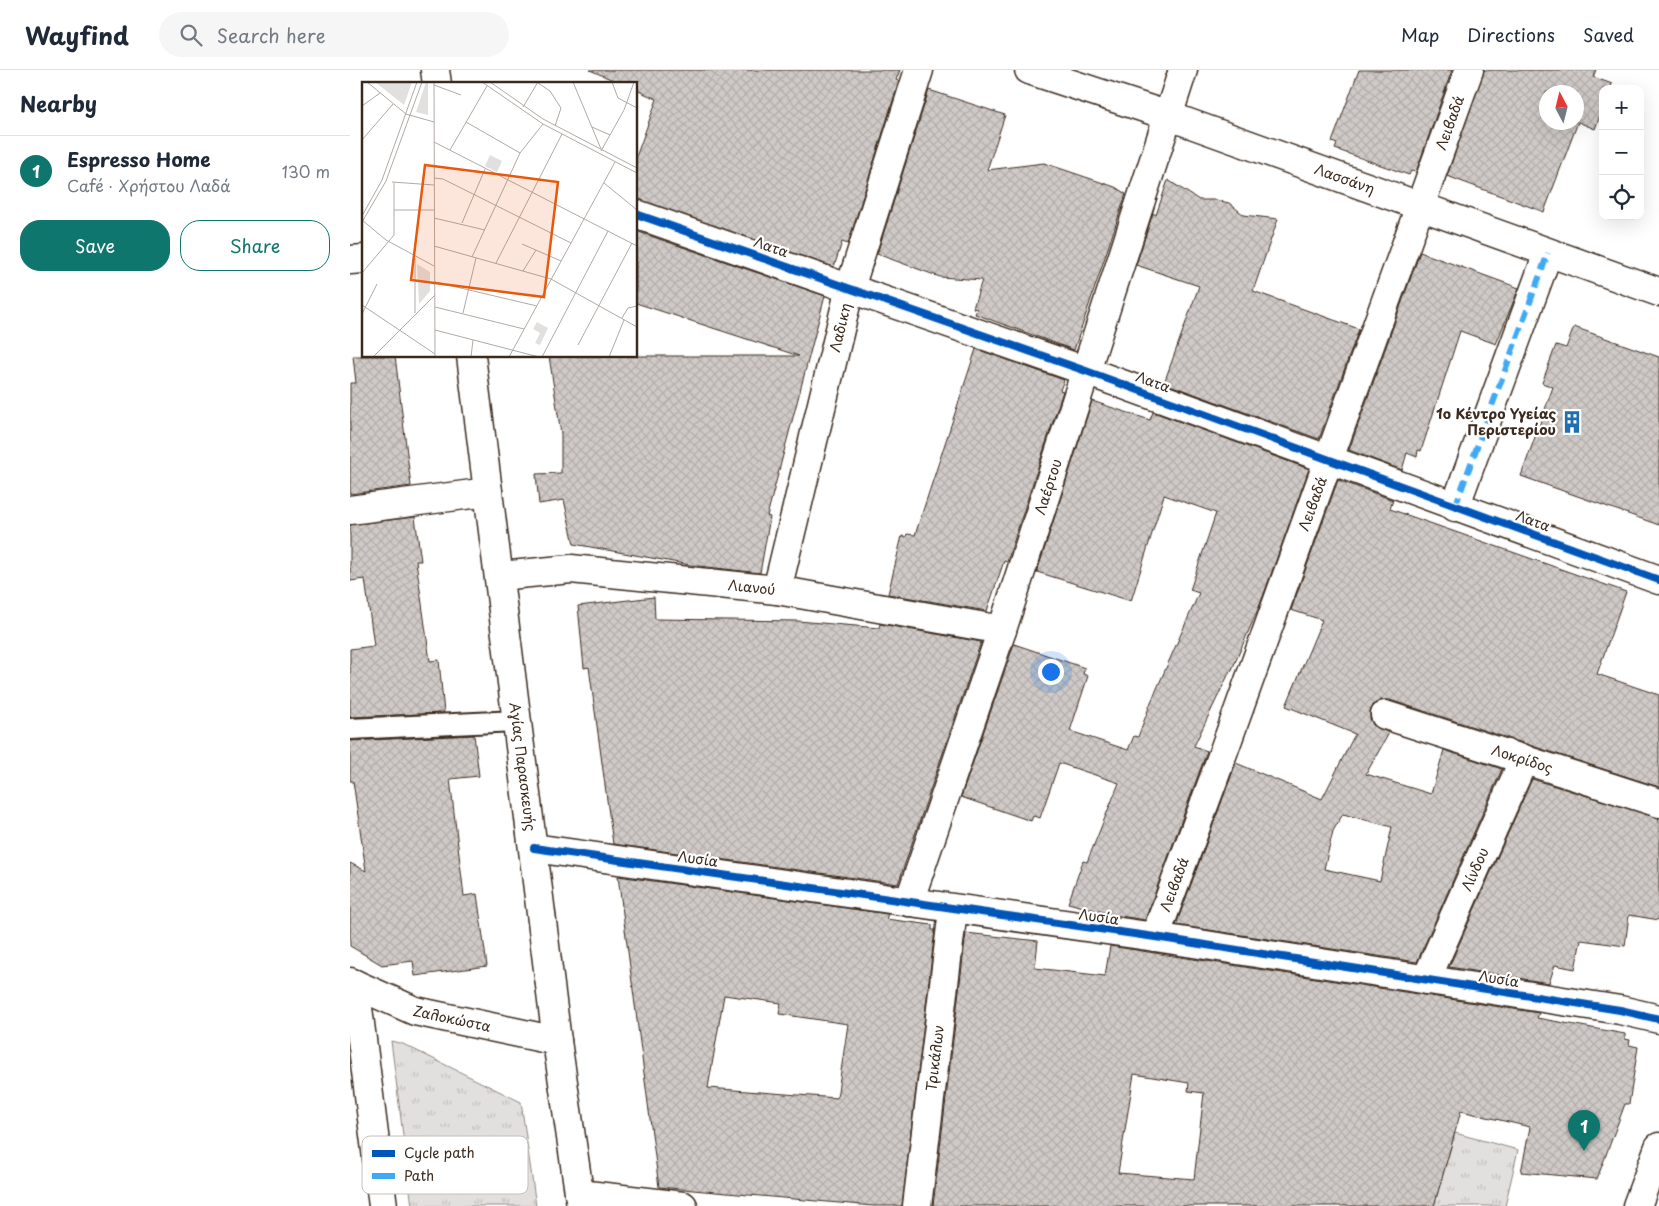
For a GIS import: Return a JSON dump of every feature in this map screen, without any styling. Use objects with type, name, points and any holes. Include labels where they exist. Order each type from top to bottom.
[{"type":"street","name":"Λαδικη","points":[[777,590],[850,288],[919,70]]},
{"type":"street","name":"Λασσάνη","points":[[1029,70],[1169,116],[1659,292]]},
{"type":"street","name":"Λαέρτου","points":[[909,902],[1002,630],[1183,70]]},
{"type":"street","name":"Λειβαδά","points":[[1155,937],[1243,699],[1418,206],[1469,70]]},
{"type":"street","name":"Λατα","points":[[638,215],[1086,371],[1659,580]]},
{"type":"street","points":[[1455,507],[1548,252]]},
{"type":"street","name":"Αγίας Παρασκευής","points":[[472,358],[557,1041],[580,1200]]},
{"type":"street","points":[[350,510],[488,492]]},
{"type":"street","name":"Λιανού","points":[[499,576],[571,570],[777,590],[1002,630]]},
{"type":"street","name":"Λοκρίδος","points":[[1385,715],[1659,803]]},
{"type":"street","name":"Λίνδου","points":[[1426,980],[1524,759]]},
{"type":"street","name":"Λυσία","points":[[534,848],[953,910],[1155,937],[1620,1010],[1659,1019]]},
{"type":"street","name":"Τρικάλων","points":[[917,1206],[953,910]]},
{"type":"street","points":[[353,983],[373,1136]]},
{"type":"street","name":"Ζαλοκώστα","points":[[353,983],[415,1011],[557,1041]]},
{"type":"street","points":[[1637,1206],[1659,1147]]},
{"type":"street","points":[[580,1200],[684,1206]]},
{"type":"lane","points":[[350,729],[518,721]]},
{"type":"green space","points":[[391,1041],[403,1044],[521,1102],[526,1136],[403,1136]]},
{"type":"green space","points":[[1455,1133],[1518,1150],[1505,1206],[1434,1206]]},
{"type":"green space","points":[[528,1151],[536,1206],[412,1206],[410,1194],[528,1194]]},
{"type":"building","points":[[590,70],[900,70],[896,80],[899,81],[848,244],[842,242],[834,267],[638,200],[638,151],[657,99],[638,91],[638,82],[617,82]]},
{"type":"building","points":[[1359,70],[1452,70],[1416,172],[1411,171],[1409,175],[1335,149],[1337,144],[1332,142]]},
{"type":"building","points":[[1484,70],[1596,70],[1593,77],[1612,84],[1599,85],[1599,118],[1595,129],[1584,124],[1584,85],[1539,85],[1539,130],[1575,130],[1544,212],[1447,176]]},
{"type":"building","points":[[929,90],[1005,115],[987,170],[1044,163],[1115,187],[1126,194],[1074,350],[975,314],[977,309],[973,308],[982,280],[940,277],[877,254]]},
{"type":"building","points":[[1168,180],[1199,200],[1216,200],[1229,203],[1244,215],[1278,219],[1253,291],[1359,329],[1319,439],[1164,383],[1199,286],[1136,265],[1153,213],[1156,215]]},
{"type":"building","points":[[638,232],[825,296],[767,516],[770,517],[760,573],[690,565],[574,544],[564,500],[539,504],[536,474],[561,473],[561,434],[549,358],[799,356],[638,304]]},
{"type":"building","points":[[1420,252],[1519,288],[1496,344],[1460,331],[1421,451],[1418,450],[1417,457],[1407,453],[1402,470],[1349,450]]},
{"type":"building","name":"1ο Κέντρο Υγείας Περιστερίου","points":[[1574,327],[1659,357],[1659,525],[1521,476],[1553,387],[1542,383],[1556,345],[1566,348]]},
{"type":"building","points":[[976,349],[1064,380],[1060,390],[1063,391],[1007,562],[1004,561],[987,611],[888,594],[902,536],[906,537],[907,534],[915,535]]},
{"type":"building","points":[[353,356],[362,356],[362,358],[395,358],[411,486],[350,494],[350,383],[356,383]]},
{"type":"building","points":[[1092,401],[1150,420],[1153,412],[1309,469],[1261,602],[1231,672],[1194,746],[1207,751],[1145,920],[1114,915],[1068,903],[1083,861],[1087,862],[1119,783],[1059,763],[1040,818],[1033,816],[1031,821],[961,797],[1014,644],[1085,668],[1083,674],[1088,676],[1070,731],[1128,750],[1134,736],[1138,737],[1151,702],[1199,593],[1190,590],[1216,513],[1164,495],[1131,601],[1037,572]]},
{"type":"building","points":[[1338,480],[1393,500],[1390,509],[1626,592],[1597,674],[1659,695],[1659,787],[1390,700],[1381,700],[1374,704],[1370,711],[1370,718],[1373,725],[1389,733],[1366,774],[1431,794],[1444,750],[1502,769],[1417,962],[1176,925],[1236,763],[1322,799],[1355,734],[1286,706],[1322,620],[1291,610]],"holes":[[[1343,814],[1392,827],[1380,881],[1324,869],[1333,831]]]},
{"type":"building","points":[[415,517],[421,561],[416,561],[430,661],[439,660],[444,713],[350,717],[350,649],[374,646],[365,579],[350,581],[350,525]]},
{"type":"building","points":[[654,597],[655,619],[798,621],[879,628],[880,624],[981,642],[898,884],[613,844],[589,667],[584,668],[578,606]]},
{"type":"building","points":[[474,735],[479,776],[450,779],[464,896],[477,894],[487,966],[415,976],[413,961],[382,965],[350,946],[350,863],[366,871],[353,781],[350,781],[350,741]]},
{"type":"building","points":[[1532,779],[1659,818],[1659,920],[1629,915],[1625,946],[1581,940],[1575,969],[1555,965],[1549,983],[1449,967]]},
{"type":"building","points":[[618,876],[888,914],[886,919],[932,925],[932,930],[935,930],[902,1206],[873,1206],[659,1187]],"holes":[[[724,995],[781,1003],[779,1014],[848,1024],[837,1098],[708,1088]]]},
{"type":"building","points":[[966,933],[1038,941],[1035,968],[1105,976],[1110,946],[1539,1013],[1537,1018],[1625,1034],[1625,1039],[1630,1040],[1629,1045],[1638,1047],[1629,1104],[1625,1104],[1597,1179],[1521,1172],[1530,1127],[1461,1111],[1434,1206],[933,1206]],"holes":[[[1134,1074],[1189,1083],[1188,1091],[1204,1093],[1194,1179],[1118,1173]]]},
{"type":"marked path","points":[[1455,507],[1548,253]]},
{"type":"cycle path","points":[[638,215],[1086,371],[1659,580]]},
{"type":"cycle path","points":[[534,848],[1155,937],[1620,1010],[1659,1019]]},
{"type":"place","name":"1ο Κέντρο Υγείας Περιστερίου","points":[[1572,422]]},
{"type":"place","name":"Espresso Home","points":[[1584,1151]]}]
